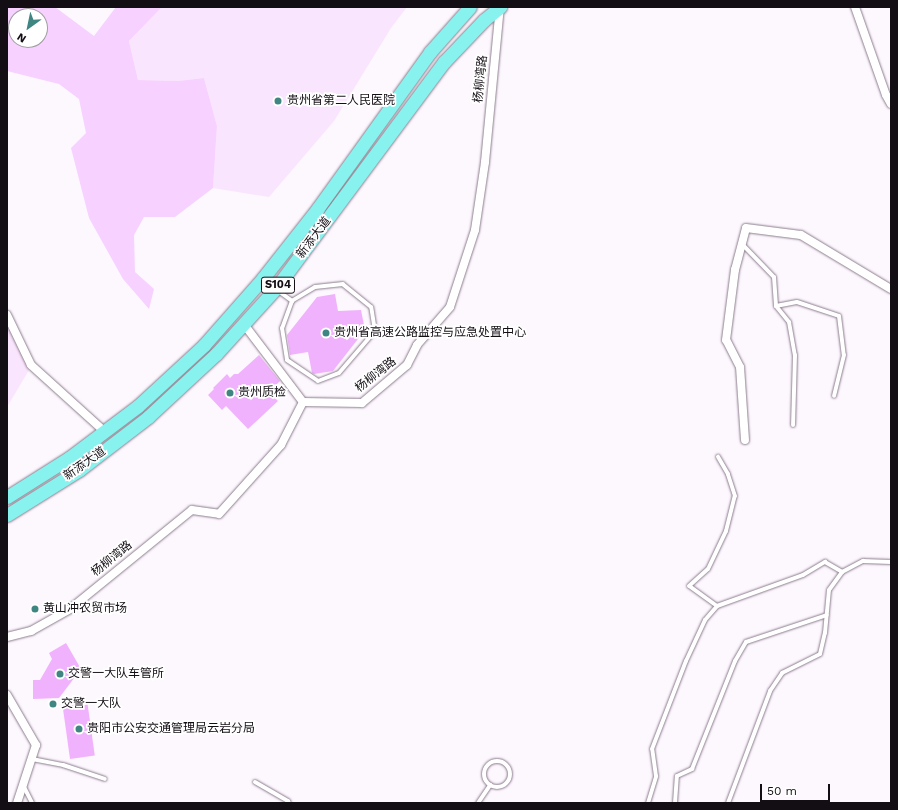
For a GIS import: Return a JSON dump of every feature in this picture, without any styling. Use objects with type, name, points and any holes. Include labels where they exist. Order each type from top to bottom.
[{"type":"main road","name":"新添大道","points":[[7,497],[69,458],[138,406],[204,345],[263,278],[318,208],[430,52],[470,7]]},
{"type":"main road","name":"新添大道","points":[[7,515],[79,470],[148,417],[216,354],[276,288],[444,62],[484,20],[500,7]]},
{"type":"street","name":"杨柳湾路","points":[[7,637],[31,631],[70,609],[192,510],[219,514],[281,445],[303,402],[362,403],[408,365],[417,345],[450,307],[475,230],[485,162],[500,7]]},
{"type":"street","points":[[855,7],[886,95],[891,104]]},
{"type":"street","points":[[745,440],[740,367],[726,340],[735,270],[746,228],[801,235],[891,289]]},
{"type":"street","points":[[7,315],[31,365],[104,432]]},
{"type":"street","points":[[243,323],[303,402]]},
{"type":"street","points":[[7,695],[36,744],[17,803]]},
{"type":"lane","points":[[742,244],[774,277],[776,306],[789,322],[795,355],[793,425]]},
{"type":"lane","points":[[343,284],[371,307],[375,331],[340,373],[318,381],[287,360],[282,328],[292,301],[315,287],[343,284]]},
{"type":"lane","points":[[276,288],[292,301]]},
{"type":"lane","points":[[776,306],[797,302],[839,316],[844,356],[834,396]]},
{"type":"lane","points":[[717,606],[689,586],[708,569],[726,531],[735,496],[728,474],[718,457]]},
{"type":"lane","points":[[728,803],[770,691],[782,673],[820,654],[826,633],[829,590],[842,572],[863,561],[891,562]]},
{"type":"lane","points":[[648,803],[656,776],[652,750],[686,661],[705,620],[717,606],[803,575],[825,562],[842,572]]},
{"type":"lane","points":[[675,803],[678,776],[692,769],[734,661],[746,642],[827,615]]},
{"type":"lane","points":[[31,758],[63,765],[105,779]]},
{"type":"lane","points":[[494,761],[503,762],[509,768],[508,781],[502,786],[490,785],[484,778],[484,769],[494,761]]},
{"type":"lane","points":[[255,782],[289,803]]},
{"type":"lane","points":[[23,784],[32,803]]},
{"type":"lane","points":[[478,803],[490,785]]},
{"type":"shaded area","points":[[7,7],[55,7],[94,36],[116,7],[162,7],[129,41],[138,80],[178,81],[204,78],[217,126],[213,188],[175,217],[144,217],[134,235],[135,272],[154,289],[149,309],[123,279],[89,218],[71,148],[86,133],[79,99],[59,84],[7,71]]},
{"type":"shaded area","name":"贵州省第二人民医院","points":[[162,7],[407,7],[391,28],[334,121],[269,197],[213,188],[217,126],[204,78],[178,81],[138,80],[129,41]]},
{"type":"shaded area","points":[[7,324],[29,370],[7,407]]},
{"type":"building","name":"贵州省高速公路监控与应急处置中心","points":[[335,294],[338,311],[361,310],[365,330],[333,371],[314,374],[312,373],[308,352],[290,355],[287,335],[317,297]]},
{"type":"building","name":"贵州质检","points":[[259,355],[280,381],[269,392],[278,401],[248,429],[226,406],[222,410],[208,395],[227,374],[230,378],[234,374],[238,374]]},
{"type":"building","name":"交警一大队车管所","points":[[66,643],[81,669],[59,698],[33,699],[33,680],[40,680],[52,659],[49,653]]},
{"type":"building","name":"贵阳市公安交通管理局云岩分局","points":[[87,700],[95,755],[70,759],[62,703]]},
{"type":"place","name":"贵州省第二人民医院","points":[[278,101]]},
{"type":"place","name":"贵州省高速公路监控与应急处置中心","points":[[326,333]]},
{"type":"place","name":"贵州质检","points":[[230,393]]},
{"type":"place","name":"黄山冲农贸市场","points":[[35,609]]},
{"type":"place","name":"交警一大队车管所","points":[[60,674]]},
{"type":"place","name":"交警一大队","points":[[53,704]]},
{"type":"place","name":"贵阳市公安交通管理局云岩分局","points":[[79,729]]}]
